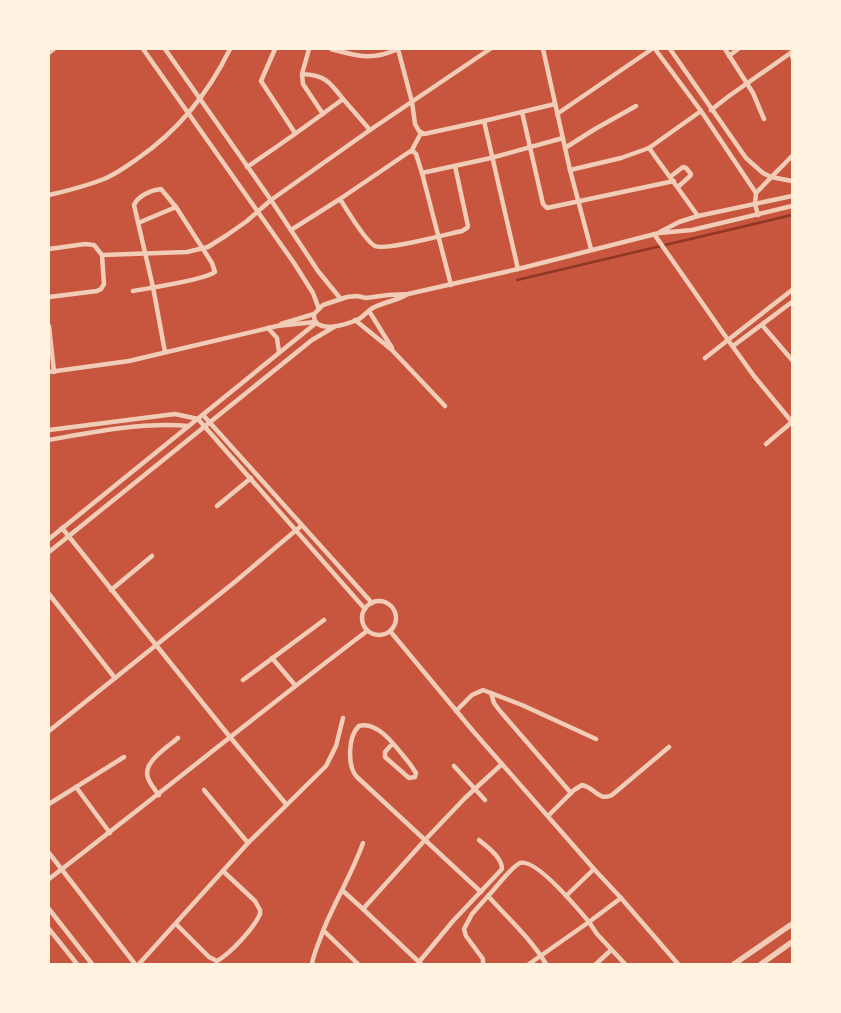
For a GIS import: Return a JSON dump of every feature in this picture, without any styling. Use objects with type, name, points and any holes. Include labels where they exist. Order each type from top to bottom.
[{"type":"street","points":[[49,52],[53,49]]},
{"type":"street","points":[[143,49],[258,211],[313,293],[319,309]]},
{"type":"street","points":[[165,49],[271,200],[318,271],[340,298]]},
{"type":"street","points":[[49,195],[106,178],[151,149],[175,129],[189,114],[230,49]]},
{"type":"street","points":[[275,49],[261,81],[295,133]]},
{"type":"street","points":[[309,49],[302,74],[302,82],[323,114]]},
{"type":"street","points":[[331,49],[361,57],[388,54],[398,49],[412,102],[415,124],[421,133]]},
{"type":"street","points":[[102,255],[187,252],[208,247],[228,236],[271,200],[370,130],[490,49]]},
{"type":"street","points":[[543,49],[570,170],[591,249]]},
{"type":"street","points":[[557,114],[654,49],[700,111],[756,193]]},
{"type":"street","points":[[670,49],[711,110],[754,167],[771,176],[792,181]]},
{"type":"street","points":[[725,49],[758,102],[764,119]]},
{"type":"street","points":[[729,56],[738,49]]},
{"type":"street","points":[[711,110],[792,51]]},
{"type":"street","points":[[792,51],[792,57]]},
{"type":"street","points":[[302,74],[318,76],[327,80],[370,130]]},
{"type":"street","points":[[247,167],[343,99]]},
{"type":"street","points":[[421,133],[430,133],[555,104]]},
{"type":"street","points":[[565,148],[636,106]]},
{"type":"street","points":[[570,170],[621,158],[649,148],[700,111]]},
{"type":"street","points":[[522,112],[544,206],[551,208],[674,181]]},
{"type":"street","points":[[484,121],[518,269]]},
{"type":"street","points":[[291,230],[340,200],[412,150],[421,133]]},
{"type":"street","points":[[422,172],[491,158],[563,138]]},
{"type":"street","points":[[649,148],[698,216]]},
{"type":"street","points":[[412,150],[416,154],[422,172],[451,285]]},
{"type":"street","points":[[758,215],[755,204],[756,193],[792,156]]},
{"type":"street","points":[[340,200],[366,237],[376,246],[438,237],[467,228],[455,166]]},
{"type":"street","points":[[670,176],[683,167],[690,172],[690,176],[678,187]]},
{"type":"street","points":[[133,291],[153,287],[213,274],[215,270],[176,207],[163,190],[155,190],[137,199],[134,210],[153,287],[165,352]]},
{"type":"street","points":[[657,233],[679,222],[698,216],[792,196]]},
{"type":"street","points":[[278,326],[314,314],[323,305],[340,298],[357,296],[366,298],[408,294],[518,269],[657,233],[685,231],[792,206]]},
{"type":"street","points":[[138,223],[176,207]]},
{"type":"street","points":[[657,233],[728,340],[754,376],[792,422],[766,444]]},
{"type":"street","points":[[49,248],[90,244],[97,247],[102,255],[104,284],[101,289],[92,292],[49,297]]},
{"type":"street","points":[[704,358],[792,290]]},
{"type":"street","points":[[49,552],[312,340],[338,326],[355,320],[370,310],[408,294]]},
{"type":"street","points":[[366,298],[370,302],[370,310],[392,350]]},
{"type":"street","points":[[733,346],[792,302]]},
{"type":"street","points":[[314,314],[316,322]]},
{"type":"street","points":[[355,320],[392,350],[445,406]]},
{"type":"street","points":[[49,539],[316,322]]},
{"type":"street","points":[[49,326],[51,372],[129,361],[278,326],[316,322],[322,326],[338,326]]},
{"type":"street","points":[[762,325],[792,360]]},
{"type":"street","points":[[268,328],[277,338],[279,352]]},
{"type":"street","points":[[49,430],[175,414],[198,419],[365,609]]},
{"type":"street","points":[[203,415],[372,603]]},
{"type":"street","points":[[49,440],[95,432],[156,425],[188,426]]},
{"type":"street","points":[[217,506],[251,478]]},
{"type":"street","points":[[49,731],[301,526]]},
{"type":"street","points":[[62,528],[286,804]]},
{"type":"street","points":[[111,590],[152,556]]},
{"type":"street","points":[[49,594],[115,678]]},
{"type":"street","points":[[378,601],[385,602],[395,612],[396,619],[390,631],[380,635],[367,631],[363,622],[365,609],[372,603],[378,601]]},
{"type":"street","points":[[243,680],[324,620]]},
{"type":"street","points":[[49,879],[159,795],[295,685],[367,631]]},
{"type":"street","points":[[390,631],[456,711],[678,964]]},
{"type":"street","points":[[272,658],[295,685]]},
{"type":"street","points":[[456,711],[480,690],[522,705],[596,740]]},
{"type":"street","points":[[491,694],[494,703],[500,711],[571,793]]},
{"type":"street","points":[[139,964],[248,842],[326,766],[336,746],[343,718]]},
{"type":"street","points":[[392,744],[385,752],[386,757],[409,778],[415,777],[415,770],[392,744],[373,726],[359,726],[354,732],[350,758],[351,768],[357,777],[481,892]]},
{"type":"street","points":[[159,795],[148,778],[149,766],[178,738]]},
{"type":"street","points":[[548,816],[582,785],[588,787],[597,795],[608,797],[669,747]]},
{"type":"street","points":[[49,804],[124,757]]},
{"type":"street","points":[[363,909],[425,840],[474,789],[502,764]]},
{"type":"street","points":[[454,766],[485,800]]},
{"type":"street","points":[[76,787],[110,832]]},
{"type":"street","points":[[204,790],[248,842]]},
{"type":"street","points":[[342,891],[420,963],[453,921],[496,876],[502,867],[496,856],[479,840]]},
{"type":"street","points":[[312,964],[315,951],[333,907],[363,843]]},
{"type":"street","points":[[49,853],[134,964]]},
{"type":"street","points":[[482,964],[483,959],[468,940],[464,929],[472,914],[488,896],[510,872],[523,863],[535,867],[566,896],[625,964]]},
{"type":"street","points":[[566,896],[594,869]]},
{"type":"street","points":[[176,924],[214,961],[225,956],[252,927],[260,914],[258,906],[223,871]]},
{"type":"street","points":[[488,896],[546,964]]},
{"type":"street","points":[[529,964],[621,898]]},
{"type":"street","points":[[49,909],[92,964]]},
{"type":"street","points":[[734,964],[792,924]]},
{"type":"street","points":[[53,934],[63,927]]},
{"type":"street","points":[[49,929],[77,964]]},
{"type":"street","points":[[324,931],[358,964]]},
{"type":"street","points":[[761,964],[792,942]]},
{"type":"street","points":[[596,964],[612,950]]},
{"type":"waterway","points":[[517,280],[792,215]]}]
